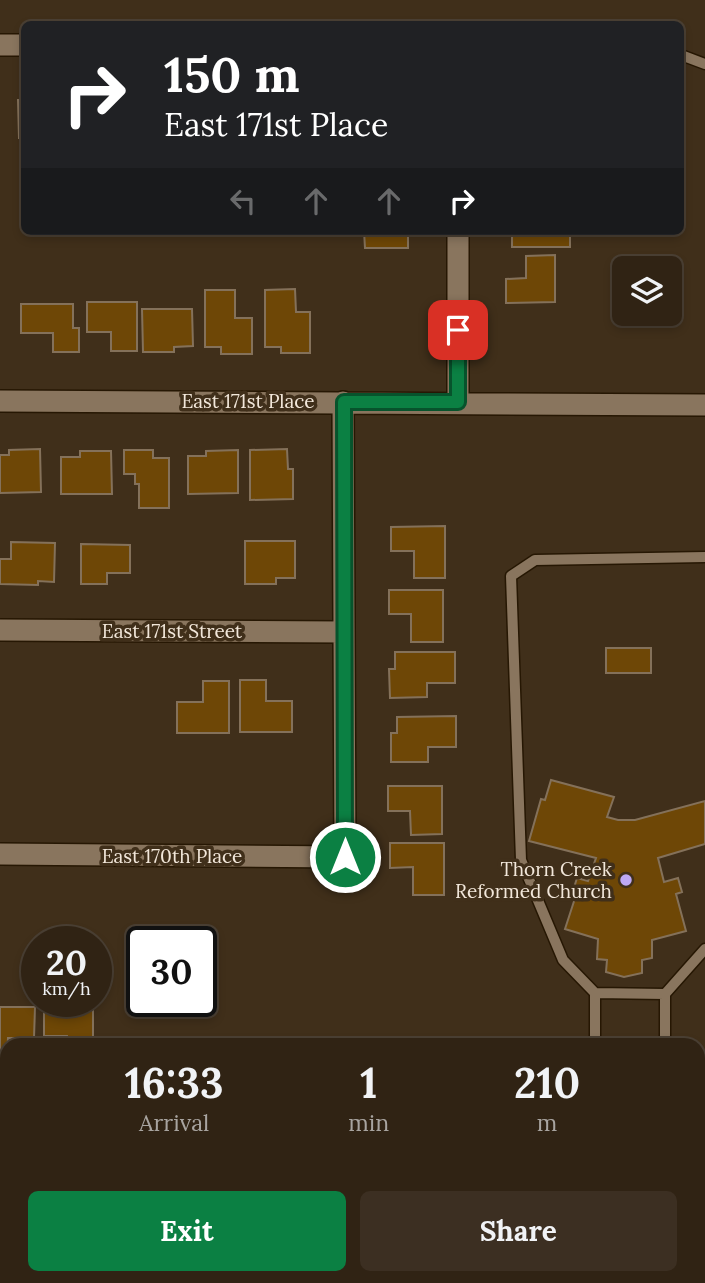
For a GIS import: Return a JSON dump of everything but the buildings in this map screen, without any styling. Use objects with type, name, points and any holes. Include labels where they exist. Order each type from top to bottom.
[{"type":"street","points":[[0,45],[21,46]]},
{"type":"street","points":[[458,235],[458,402]]},
{"type":"street","name":"East 171st Place","points":[[0,401],[705,405]]},
{"type":"street","points":[[344,402],[344,632]]},
{"type":"street","name":"East 171st Street","points":[[0,630],[344,632]]},
{"type":"street","name":"East 170th Place","points":[[0,855],[345,857],[344,632]]},
{"type":"lane","points":[[684,56],[705,64]]},
{"type":"lane","points":[[594,1038],[595,993],[564,960],[521,860],[511,576],[535,559],[705,557]]},
{"type":"lane","points":[[665,1038],[665,993],[705,949]]},
{"type":"lane","points":[[595,993],[665,993]]},
{"type":"place","name":"Thorn Creek Reformed Church","points":[[626,880]]},
{"type":"route","points":[[345,857],[344,402],[458,402],[458,330]]}]
